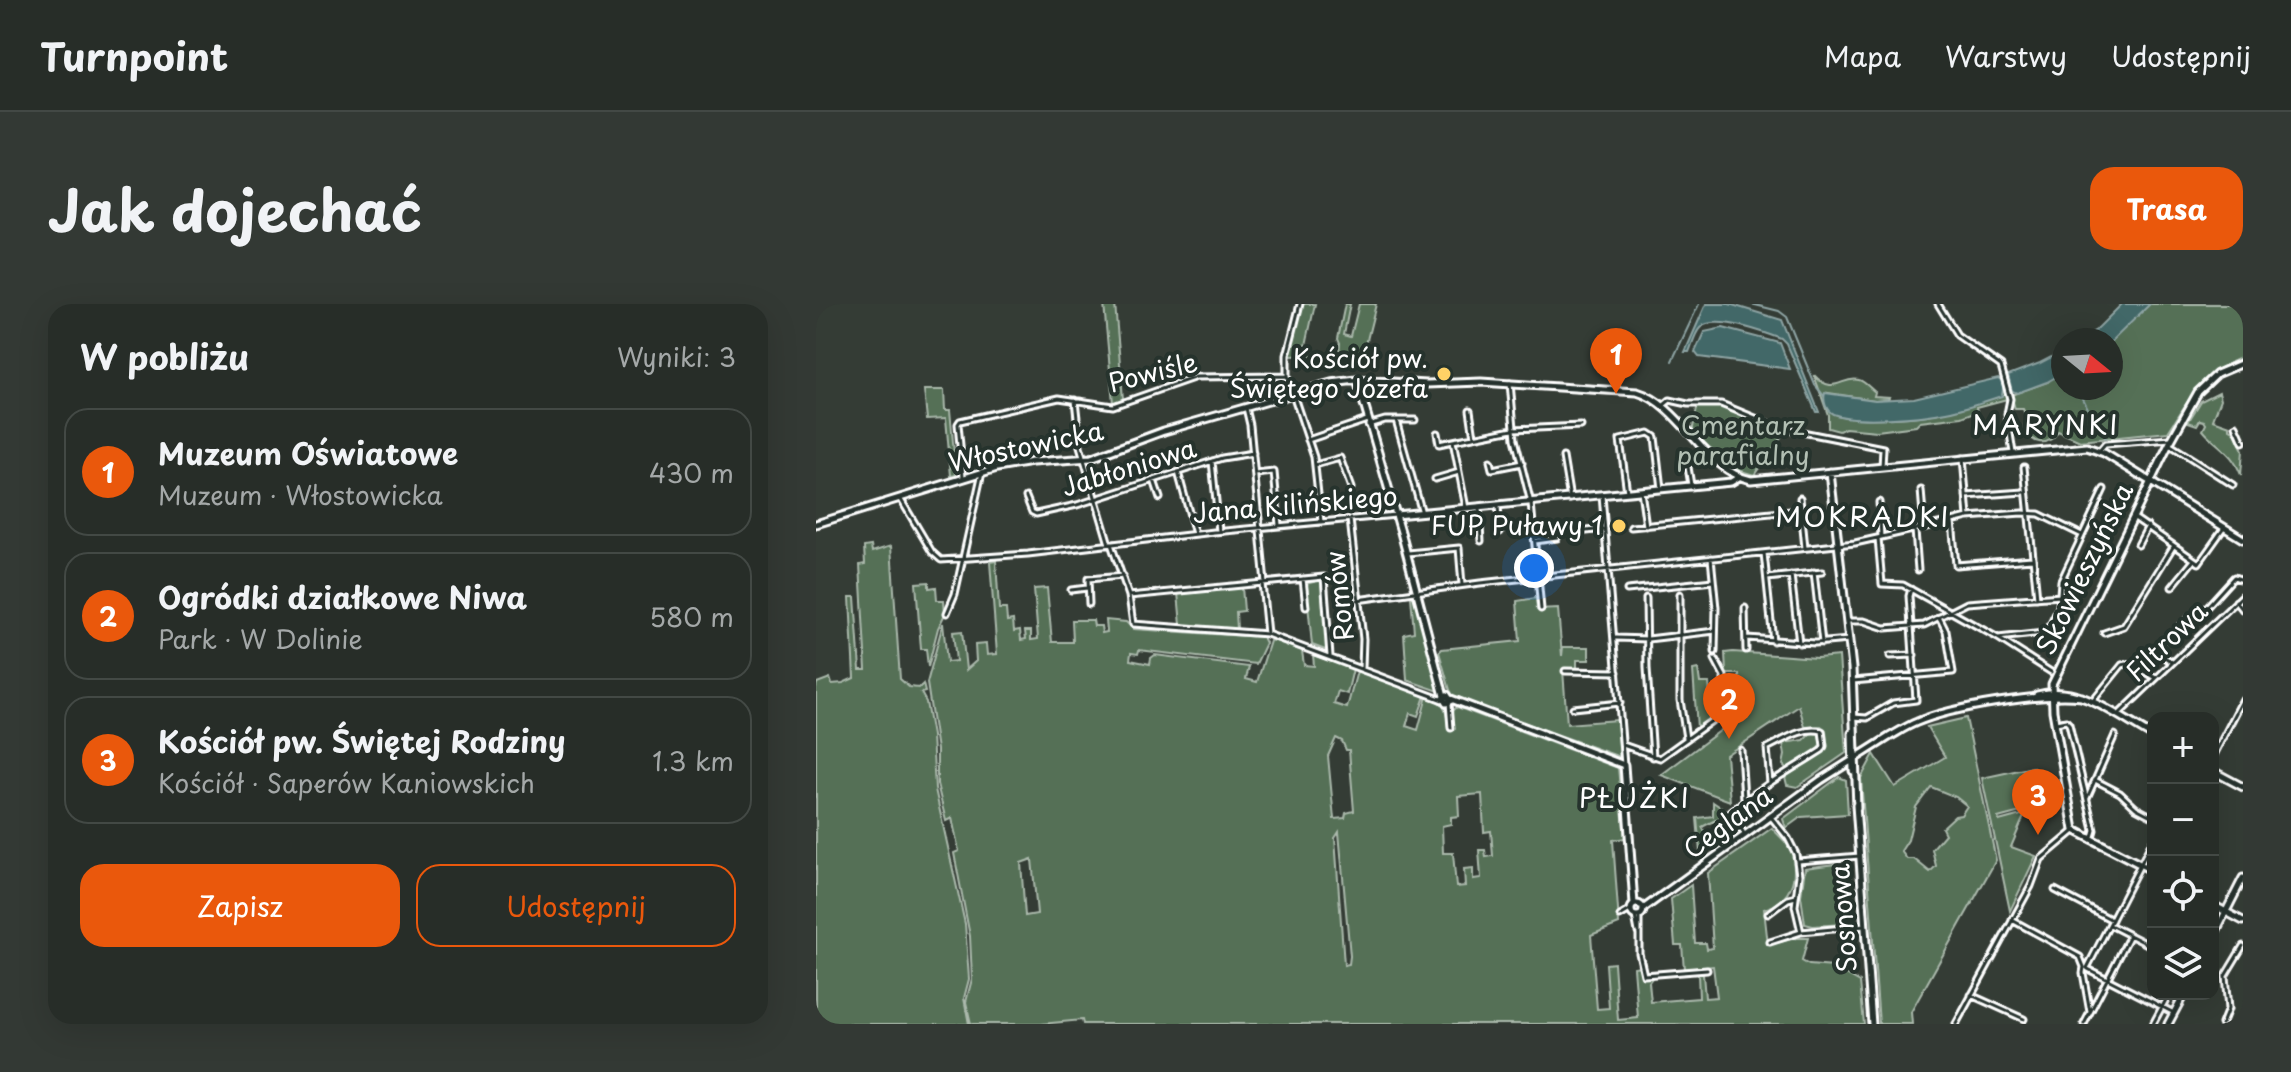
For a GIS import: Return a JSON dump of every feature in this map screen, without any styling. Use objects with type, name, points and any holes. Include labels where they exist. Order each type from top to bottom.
[{"type":"street","points":[[1300,304],[1287,355],[1287,376],[1315,465],[1321,522]]},
{"type":"street","points":[[1938,304],[1957,335],[2001,366],[2010,399],[2007,414],[2013,453]]},
{"type":"street","name":"Skowieszyńska","points":[[1854,757],[1870,746],[1934,716],[2052,694],[2054,673],[2170,441],[2207,382],[2217,374],[2243,363]]},
{"type":"street","name":"Powiśle","points":[[963,478],[958,422],[1055,398],[1113,406],[1196,377],[1287,376]]},
{"type":"street","points":[[1357,380],[1447,700],[1451,728]]},
{"type":"street","name":"Włostowicka","points":[[816,524],[982,472],[1032,462],[1083,459],[1293,392],[1357,380],[1623,389],[1647,395],[1664,405],[1701,445],[1738,475]]},
{"type":"street","points":[[1510,383],[1513,429],[1531,503],[1541,609]]},
{"type":"street","name":"Powiśle","points":[[1075,400],[1083,459],[1123,576],[1133,624],[1267,634]]},
{"type":"street","points":[[1664,405],[1670,400],[1688,404],[1721,404],[1777,427],[1883,448],[1882,467]]},
{"type":"street","points":[[1245,406],[1253,453],[1267,634],[1624,765]]},
{"type":"street","points":[[1470,410],[1474,437]]},
{"type":"street","points":[[1396,420],[1422,513]]},
{"type":"street","points":[[1308,440],[1368,422],[1415,420]]},
{"type":"street","points":[[1437,433],[1439,444],[1513,429],[1581,426]]},
{"type":"street","points":[[2236,426],[2243,442]]},
{"type":"street","points":[[1627,492],[1620,440],[1653,433],[1661,489]]},
{"type":"street","points":[[1453,441],[1466,509]]},
{"type":"street","points":[[2099,451],[2105,444],[2170,441],[2233,485]]},
{"type":"street","points":[[1738,475],[1755,480],[2082,447],[2099,451],[2243,539]]},
{"type":"street","name":"Jabłoniowa","points":[[1026,497],[1032,512],[1036,514],[1095,499],[1212,461],[1253,453]]},
{"type":"street","points":[[1686,455],[1691,485]]},
{"type":"street","points":[[1563,457],[1570,499]]},
{"type":"street","points":[[1315,465],[1340,458],[1351,488]]},
{"type":"street","points":[[1963,458],[1968,517]]},
{"type":"street","points":[[1212,461],[1219,531]]},
{"type":"street","points":[[1490,461],[1492,469],[1522,463]]},
{"type":"street","points":[[2024,467],[2024,492],[2037,598]]},
{"type":"street","points":[[947,613],[955,594],[982,472]]},
{"type":"street","points":[[1178,472],[1195,534]]},
{"type":"street","points":[[1255,474],[1274,472],[1279,526]]},
{"type":"street","points":[[1435,479],[1459,472]]},
{"type":"street","points":[[1830,472],[1853,681],[1854,757]]},
{"type":"street","name":"Jana Kilińskiego","points":[[900,497],[941,560],[1570,499],[1728,482],[1738,475]]},
{"type":"street","points":[[1154,480],[1160,498]]},
{"type":"street","points":[[1998,638],[2046,632],[2059,607],[2061,581],[2104,489]]},
{"type":"street","points":[[1921,490],[1924,527]]},
{"type":"street","points":[[1641,491],[1646,526]]},
{"type":"street","points":[[1966,496],[2024,492]]},
{"type":"street","points":[[1602,495],[1632,884],[1644,975],[1707,970]]},
{"type":"street","points":[[1800,498],[1805,548]]},
{"type":"street","points":[[1879,502],[1882,584],[1899,583],[1911,589],[2054,673]]},
{"type":"street","points":[[1498,506],[1500,532]]},
{"type":"street","points":[[1479,508],[1481,541]]},
{"type":"street","points":[[1631,527],[1801,510]]},
{"type":"street","points":[[1357,600],[1538,576],[1838,545],[1968,517],[2028,513],[2044,516],[2082,535]]},
{"type":"street","points":[[2133,517],[2173,547],[2201,562],[2224,527]]},
{"type":"street","name":"Romów","points":[[1350,519],[1363,639],[1362,668]]},
{"type":"street","points":[[1952,521],[1956,565],[2033,559]]},
{"type":"street","points":[[2138,545],[2148,526]]},
{"type":"street","points":[[1577,532],[1605,529]]},
{"type":"street","points":[[1915,530],[1918,570]]},
{"type":"street","points":[[1535,541],[1557,538]]},
{"type":"street","points":[[2104,633],[2124,626],[2173,547]]},
{"type":"street","points":[[1406,553],[1459,548],[1462,585]]},
{"type":"street","points":[[1764,552],[1773,641]]},
{"type":"street","points":[[1711,558],[1715,652]]},
{"type":"street","points":[[2172,587],[2194,560]]},
{"type":"street","points":[[1814,572],[1822,643]]},
{"type":"street","points":[[1767,578],[1822,572]]},
{"type":"street","points":[[1791,575],[1799,643]]},
{"type":"street","points":[[1089,604],[1088,579],[1123,576]]},
{"type":"street","points":[[1129,596],[1324,577],[1330,656]]},
{"type":"street","points":[[2172,662],[2157,652],[2157,646],[2191,616],[2204,610],[2234,577],[2243,580]]},
{"type":"street","points":[[1303,579],[1306,607]]},
{"type":"street","points":[[1627,590],[1713,581]]},
{"type":"street","points":[[1071,590],[1088,588]]},
{"type":"street","points":[[1854,718],[1869,717],[1893,703],[1916,700],[1911,589]]},
{"type":"street","points":[[1680,594],[1680,700],[1686,739]]},
{"type":"street","name":"Filtrowa","points":[[2117,716],[2243,595]]},
{"type":"street","points":[[1847,621],[1864,621],[1885,628],[1924,625],[1971,602],[2061,596]]},
{"type":"street","points":[[1646,598],[1653,757]]},
{"type":"street","points":[[2236,601],[2243,610]]},
{"type":"street","points":[[1745,608],[1746,650]]},
{"type":"street","points":[[1853,681],[1953,672],[1946,631],[1939,617]]},
{"type":"street","points":[[1614,638],[1648,639],[1715,631]]},
{"type":"street","points":[[1747,638],[1799,643],[1849,640]]},
{"type":"street","points":[[1890,656],[1914,655]]},
{"type":"street","points":[[1623,745],[1660,758],[1726,709],[1724,676],[1715,659]]},
{"type":"street","points":[[2092,702],[2122,665],[2127,664]]},
{"type":"street","points":[[2139,668],[2156,678]]},
{"type":"street","points":[[1565,671],[1617,672]]},
{"type":"street","points":[[2147,733],[2082,697],[2072,693],[2052,694],[2074,830],[2147,868]]},
{"type":"street","points":[[2219,745],[2243,699]]},
{"type":"street","points":[[1573,708],[1620,703]]},
{"type":"street","points":[[1854,718],[1854,757]]},
{"type":"street","points":[[2055,721],[2069,722],[2094,832],[2091,840]]},
{"type":"street","points":[[1745,836],[1731,812],[1744,800],[1822,750],[1822,731],[1801,731],[1767,748],[1770,783]]},
{"type":"street","points":[[2087,798],[2115,735]]},
{"type":"street","name":"Skowieszyńska","points":[[1854,757],[1889,737]]},
{"type":"street","points":[[1856,740],[1861,745],[1870,746]]},
{"type":"street","points":[[1741,750],[1744,800]]},
{"type":"street","name":"Ceglana","points":[[1821,780],[1854,757]]},
{"type":"street","name":"Ceglana","points":[[1637,910],[1854,757]]},
{"type":"street","name":"Sosnowa","points":[[1854,757],[1857,808]]},
{"type":"street","name":"Sosnowa","points":[[1854,757],[1872,1024]]},
{"type":"street","points":[[1843,767],[1853,771]]},
{"type":"street","points":[[2219,774],[2243,787]]},
{"type":"street","points":[[2095,780],[2120,793],[2147,814]]},
{"type":"street","points":[[1771,817],[1791,843],[1798,861],[1796,897],[1801,932]]},
{"type":"street","points":[[1956,1024],[2031,886],[2041,859],[2074,830]]},
{"type":"street","points":[[2086,967],[2147,851]]},
{"type":"street","points":[[1798,861],[1860,856]]},
{"type":"street","points":[[2217,928],[2243,878]]},
{"type":"street","points":[[2055,890],[2147,944]]},
{"type":"street","points":[[1768,914],[1788,899],[1796,897]]},
{"type":"street","points":[[2219,908],[2243,921]]},
{"type":"street","points":[[2012,920],[2079,956],[2086,967],[2090,1012]]},
{"type":"street","points":[[1770,942],[1801,932],[1865,926]]},
{"type":"street","points":[[2084,1024],[2130,935]]},
{"type":"street","points":[[2222,1024],[2228,1009],[2225,976],[2243,946]]},
{"type":"street","points":[[2086,967],[2174,1013]]},
{"type":"street","points":[[1971,995],[2024,1019]]},
{"type":"street","points":[[2153,1024],[2166,1000]]},
{"type":"street","points":[[2168,1024],[2181,1000]]},
{"type":"green space","points":[[1104,304],[1115,304],[1123,399],[1113,403]]},
{"type":"green space","points":[[1302,304],[1315,304],[1306,345],[1309,351],[1322,355],[1288,356]]},
{"type":"green space","points":[[1345,304],[1350,304],[1344,334],[1351,336],[1359,304],[1376,304],[1364,352],[1339,354],[1338,338]]},
{"type":"green space","points":[[2142,304],[2243,304],[2243,357],[2206,378],[2168,432],[2080,441],[2058,431],[2045,442],[2031,438],[2024,428],[2026,416],[2023,409],[2015,409],[2011,395],[2051,379],[2051,400],[2123,400],[2122,328]]},
{"type":"green space","points":[[1814,375],[1833,385],[1859,380],[1875,392],[1874,396],[1889,397],[1875,400],[1829,393],[1860,418],[1897,418],[1952,410],[2004,392],[2005,386],[2007,399],[1977,407],[1978,411],[1962,417],[1920,422],[1916,426],[1877,431],[1845,428],[1839,431],[1828,428],[1828,415]]},
{"type":"green space","points":[[924,390],[944,390],[945,410],[950,410],[956,475],[951,476],[946,418],[927,419]]},
{"type":"green space","points":[[2219,392],[2221,399],[2213,420],[2230,426],[2234,431],[2243,450],[2241,475],[2229,455],[2203,430],[2204,421],[2200,420],[2197,425],[2188,422],[2201,401]]},
{"type":"green space","name":"Cmentarz parafialny","points":[[1698,404],[1722,404],[1772,424],[1768,430],[1781,437],[1754,475],[1738,470],[1694,435]]},
{"type":"green space","points":[[871,546],[872,552],[891,546],[900,679],[909,687],[919,688],[923,684],[925,692],[921,693],[926,702],[932,736],[935,789],[965,924],[969,979],[964,998],[969,1024],[816,1024],[816,688],[817,683],[830,678],[832,684],[854,678],[850,597],[855,597],[860,670],[866,670],[860,565],[865,564],[864,547]]},
{"type":"green space","points":[[996,561],[999,609],[1006,609],[1007,621],[1013,620],[1014,631],[1020,630],[1021,640],[1026,639],[1025,631],[1031,631],[1031,640],[1038,639],[1034,589],[1047,588],[1052,642],[1073,642],[1072,620],[1093,620],[1094,626],[1101,626],[1102,633],[1107,632],[1106,620],[1126,622],[1133,629],[1263,637],[1266,643],[1256,664],[1139,650],[1138,654],[1131,653],[1130,660],[1150,664],[1155,655],[1249,667],[1246,679],[1257,682],[1270,641],[1273,640],[1302,651],[1304,665],[1314,666],[1313,655],[1353,669],[1347,694],[1338,691],[1334,704],[1347,708],[1357,671],[1425,696],[1418,716],[1410,713],[1406,726],[1418,730],[1427,696],[1444,708],[1449,728],[1453,728],[1453,711],[1457,707],[1618,768],[1625,838],[1613,840],[1619,924],[1591,935],[1597,1009],[1609,1008],[1606,964],[1614,963],[1618,1020],[1638,1018],[1634,967],[1640,966],[1642,978],[1652,978],[1649,982],[1651,1002],[1699,998],[1698,974],[1703,974],[1705,998],[1717,997],[1713,966],[1684,969],[1682,945],[1675,945],[1671,899],[1691,885],[1695,943],[1706,943],[1707,949],[1713,948],[1708,873],[1772,828],[1791,849],[1794,871],[1786,895],[1764,909],[1768,945],[1808,938],[1802,961],[1809,965],[1834,967],[1860,982],[1864,1024],[1083,1024],[1082,1020],[1041,1024],[971,1024],[966,1002],[972,979],[970,936],[954,853],[959,851],[952,818],[946,821],[937,784],[937,750],[927,683],[943,623],[947,662],[956,661],[953,632],[962,631],[966,670],[976,661],[975,645],[986,644],[987,655],[997,654],[990,562]],"holes":[[[1336,738],[1349,750],[1354,811],[1346,813],[1345,818],[1334,819],[1328,756]],[[1482,794],[1484,832],[1491,831],[1493,856],[1486,857],[1485,850],[1479,850],[1481,878],[1473,879],[1473,868],[1464,869],[1465,886],[1456,887],[1453,853],[1443,853],[1442,826],[1451,824],[1451,817],[1459,816],[1458,796]],[[1339,832],[1350,956],[1349,964],[1344,965],[1335,838]],[[1032,859],[1037,914],[1025,916],[1021,863]]]},
{"type":"green space","points":[[1320,580],[1328,651],[1312,645],[1306,584]]},
{"type":"green space","points":[[929,582],[929,588],[936,587],[937,600],[944,600],[945,614],[928,667],[926,649],[921,649],[916,583]]},
{"type":"green space","points":[[1242,587],[1244,611],[1236,612],[1237,629],[1181,625],[1178,593]]},
{"type":"green space","points":[[1411,597],[1414,597],[1439,691],[1407,680],[1404,634],[1414,632]]},
{"type":"green space","points":[[1536,598],[1537,610],[1558,609],[1562,656],[1563,647],[1589,647],[1589,660],[1577,660],[1577,669],[1563,670],[1567,724],[1617,720],[1620,757],[1454,697],[1450,690],[1439,652],[1442,649],[1520,641],[1517,601]]},
{"type":"green space","points":[[1725,653],[1817,658],[1839,656],[1846,753],[1797,787],[1787,785],[1785,777],[1827,747],[1826,730],[1821,726],[1805,727],[1799,706],[1726,755],[1730,801],[1661,775],[1741,715],[1739,674],[1726,672]]},
{"type":"green space","points":[[1698,669],[1700,683],[1709,683],[1712,718],[1697,728],[1693,670]]},
{"type":"green space","points":[[1966,718],[1996,860],[1911,1012],[1912,1024],[1879,1024],[1861,778],[1874,754],[1895,787],[1945,757],[1927,727]],"holes":[[[1931,787],[1956,797],[1967,806],[1961,815],[1955,816],[1942,828],[1945,834],[1932,849],[1936,866],[1930,872],[1914,859],[1907,859],[1901,851],[1908,840],[1916,807]]]},
{"type":"green space","points":[[1811,733],[1819,733],[1821,744],[1818,749],[1787,769],[1783,765],[1783,743],[1804,740]]},
{"type":"green space","points":[[2033,767],[2038,791],[2032,809],[1998,818],[1999,821],[2025,814],[2011,847],[2036,856],[2010,911],[1982,778]]},
{"type":"green space","points":[[1839,777],[1846,780],[1848,814],[1801,817],[1786,828],[1783,819]]},
{"type":"green space","points":[[1713,802],[1729,813],[1702,827],[1708,837],[1719,830],[1715,822],[1730,817],[1736,828],[1700,852],[1697,818],[1713,816]]},
{"type":"green space","points":[[1835,864],[1850,871],[1853,899],[1849,919],[1845,924],[1805,924],[1801,896],[1805,868]]},
{"type":"water","points":[[1706,304],[1729,304],[1782,320],[1819,412],[1816,412],[1787,344],[1782,339],[1740,326],[1707,324],[1698,330],[1689,352],[1685,352]]},
{"type":"water","points":[[2122,304],[2150,304],[2123,330],[2098,328]]},
{"type":"water","points":[[1723,328],[1780,343],[1790,369],[1699,357],[1695,352],[1704,332]]},
{"type":"water","points":[[2051,357],[2051,380],[2017,393],[2012,391],[2008,375]]},
{"type":"water","points":[[1998,378],[2004,382],[2002,396],[1936,414],[1889,418],[1843,417],[1828,410],[1825,402],[1825,393],[1875,400],[1914,398]]},
{"type":"waterway","points":[[1672,361],[1699,304]]},
{"type":"waterway","points":[[1751,304],[1779,311],[1787,317],[1815,385],[1824,396]]},
{"type":"waterway","points":[[2084,400],[2106,438]]},
{"type":"place","name":"Kościół pw. Świętego Józefa","points":[[1444,374]]},
{"type":"place","name":"Muzeum Oświatowe","points":[[1616,394]]},
{"type":"place","name":"FUP Puławy 1","points":[[1619,526]]},
{"type":"place","name":"Ogródki działkowe Niwa","points":[[1729,739]]},
{"type":"place","name":"Kościół pw. Świętej Rodziny","points":[[2038,835]]},
{"type":"district","name":"MARYNKI","points":[[2046,425]]},
{"type":"district","name":"MOKRADKI","points":[[1863,517]]},
{"type":"district","name":"PŁUŻKI","points":[[1635,798]]}]
